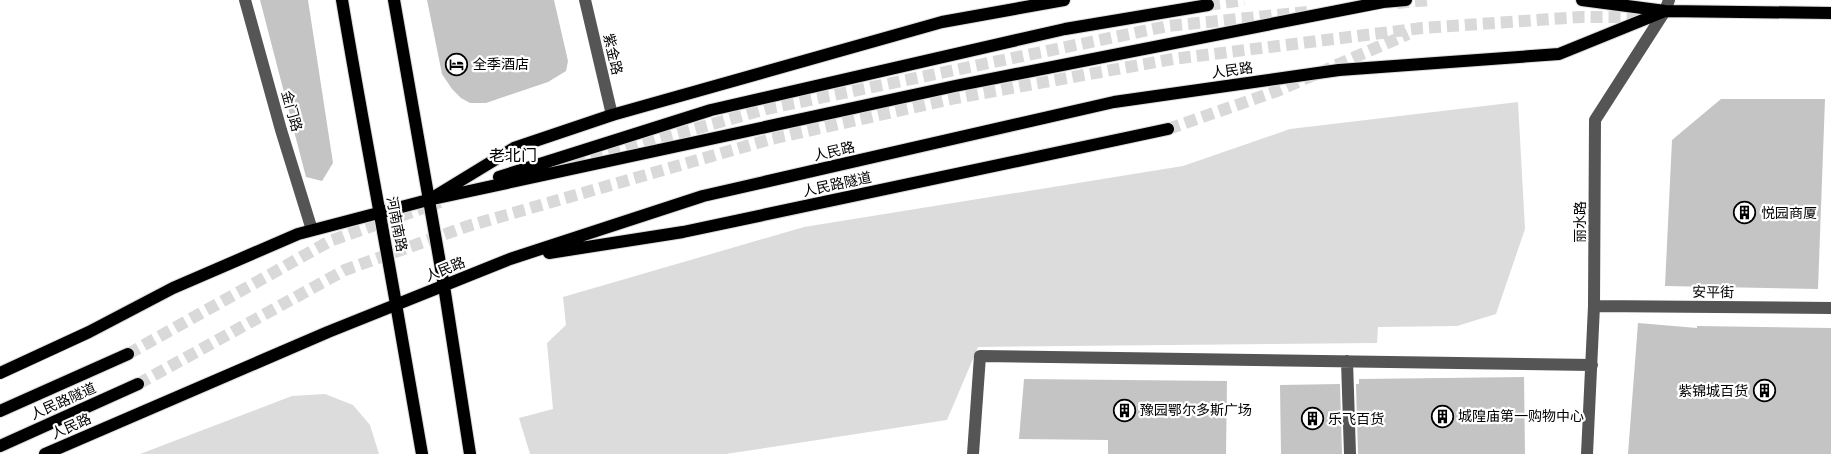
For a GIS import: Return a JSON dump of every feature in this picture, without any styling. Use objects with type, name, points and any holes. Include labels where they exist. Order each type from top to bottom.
[{"type":"main road","name":"河南南路","points":[[342,0],[422,454]]},
{"type":"main road","points":[[394,0],[444,286],[470,454]]},
{"type":"main road","points":[[428,200],[514,148],[612,115],[942,22],[1064,0]]},
{"type":"main road","points":[[0,373],[89,332],[173,288],[298,234],[379,212],[955,86],[1383,2],[1406,0]]},
{"type":"main road","name":"人民路","points":[[1582,0],[1831,13]]},
{"type":"main road","points":[[428,200],[711,110],[1065,29],[1208,5]]},
{"type":"main road","name":"人民路","points":[[45,454],[319,336],[510,259],[703,196],[1114,102],[1339,70],[1560,54],[1667,5]]},
{"type":"main road","name":"人民路隧道","points":[[510,259],[683,232],[1168,129]]},
{"type":"main road","name":"人民路隧道","points":[[0,411],[128,354]]},
{"type":"main road","name":"人民路隧道","points":[[0,446],[138,384]]},
{"type":"street","name":"金门路","points":[[245,0],[281,130],[312,230]]},
{"type":"street","name":"紫金路","points":[[585,0],[612,115]]},
{"type":"street","name":"丽水路","points":[[1587,454],[1594,306],[1595,120],[1667,5]]},
{"type":"street","name":"安平街","points":[[1594,306],[1831,308]]},
{"type":"street","points":[[973,454],[980,356],[1592,365]]},
{"type":"street","points":[[1347,361],[1350,454]]},
{"type":"shaded area","points":[[1518,102],[1525,229],[1496,314],[1457,326],[1378,327],[1377,343],[978,347],[947,420],[726,454],[530,454],[519,418],[553,409],[547,343],[566,325],[563,297],[804,227],[1183,166],[1290,129]]},
{"type":"shaded area","points":[[325,394],[353,405],[370,425],[379,454],[140,454],[292,396]]},
{"type":"building","points":[[260,0],[308,0],[333,163],[322,181],[306,177]]},
{"type":"building","points":[[427,0],[554,0],[568,61],[566,71],[548,82],[486,103],[470,103],[461,98],[452,89],[442,74]]},
{"type":"building","name":"悦园商厦","points":[[1721,99],[1825,99],[1818,289],[1665,286],[1672,140]]},
{"type":"building","name":"紫锦城百货","points":[[1638,323],[1697,328],[1697,326],[1831,328],[1831,454],[1628,454]]},
{"type":"building","name":"城隍庙第一购物中心","points":[[1524,377],[1525,454],[1358,454],[1356,384],[1359,384],[1359,379]]},
{"type":"building","name":"豫园鄂尔多斯广场","points":[[1024,379],[1227,381],[1226,454],[1108,454],[1108,440],[1019,439]]},
{"type":"building","name":"乐飞百货","points":[[1340,384],[1342,454],[1281,454],[1280,385]]},
{"type":"tunnel","points":[[1208,5],[1244,0]]},
{"type":"tunnel","points":[[1397,3],[1429,0]]},
{"type":"tunnel","points":[[574,163],[766,109],[1168,26],[1307,12]]},
{"type":"tunnel","points":[[138,384],[345,270],[468,226],[771,139],[956,98],[1173,59],[1422,28],[1581,17],[1651,17]]},
{"type":"tunnel","points":[[1168,129],[1277,91],[1408,34]]},
{"type":"tunnel","points":[[128,354],[330,241],[440,202]]},
{"type":"place","name":"全季酒店","points":[[457,64]]},
{"type":"place","name":"悦园商厦","points":[[1745,213]]},
{"type":"place","name":"紫锦城百货","points":[[1764,391]]},
{"type":"place","name":"豫园鄂尔多斯广场","points":[[1124,410]]},
{"type":"place","name":"城隍庙第一购物中心","points":[[1442,416]]},
{"type":"place","name":"乐飞百货","points":[[1312,419]]},
{"type":"district","name":"老北门","points":[[513,155]]}]
